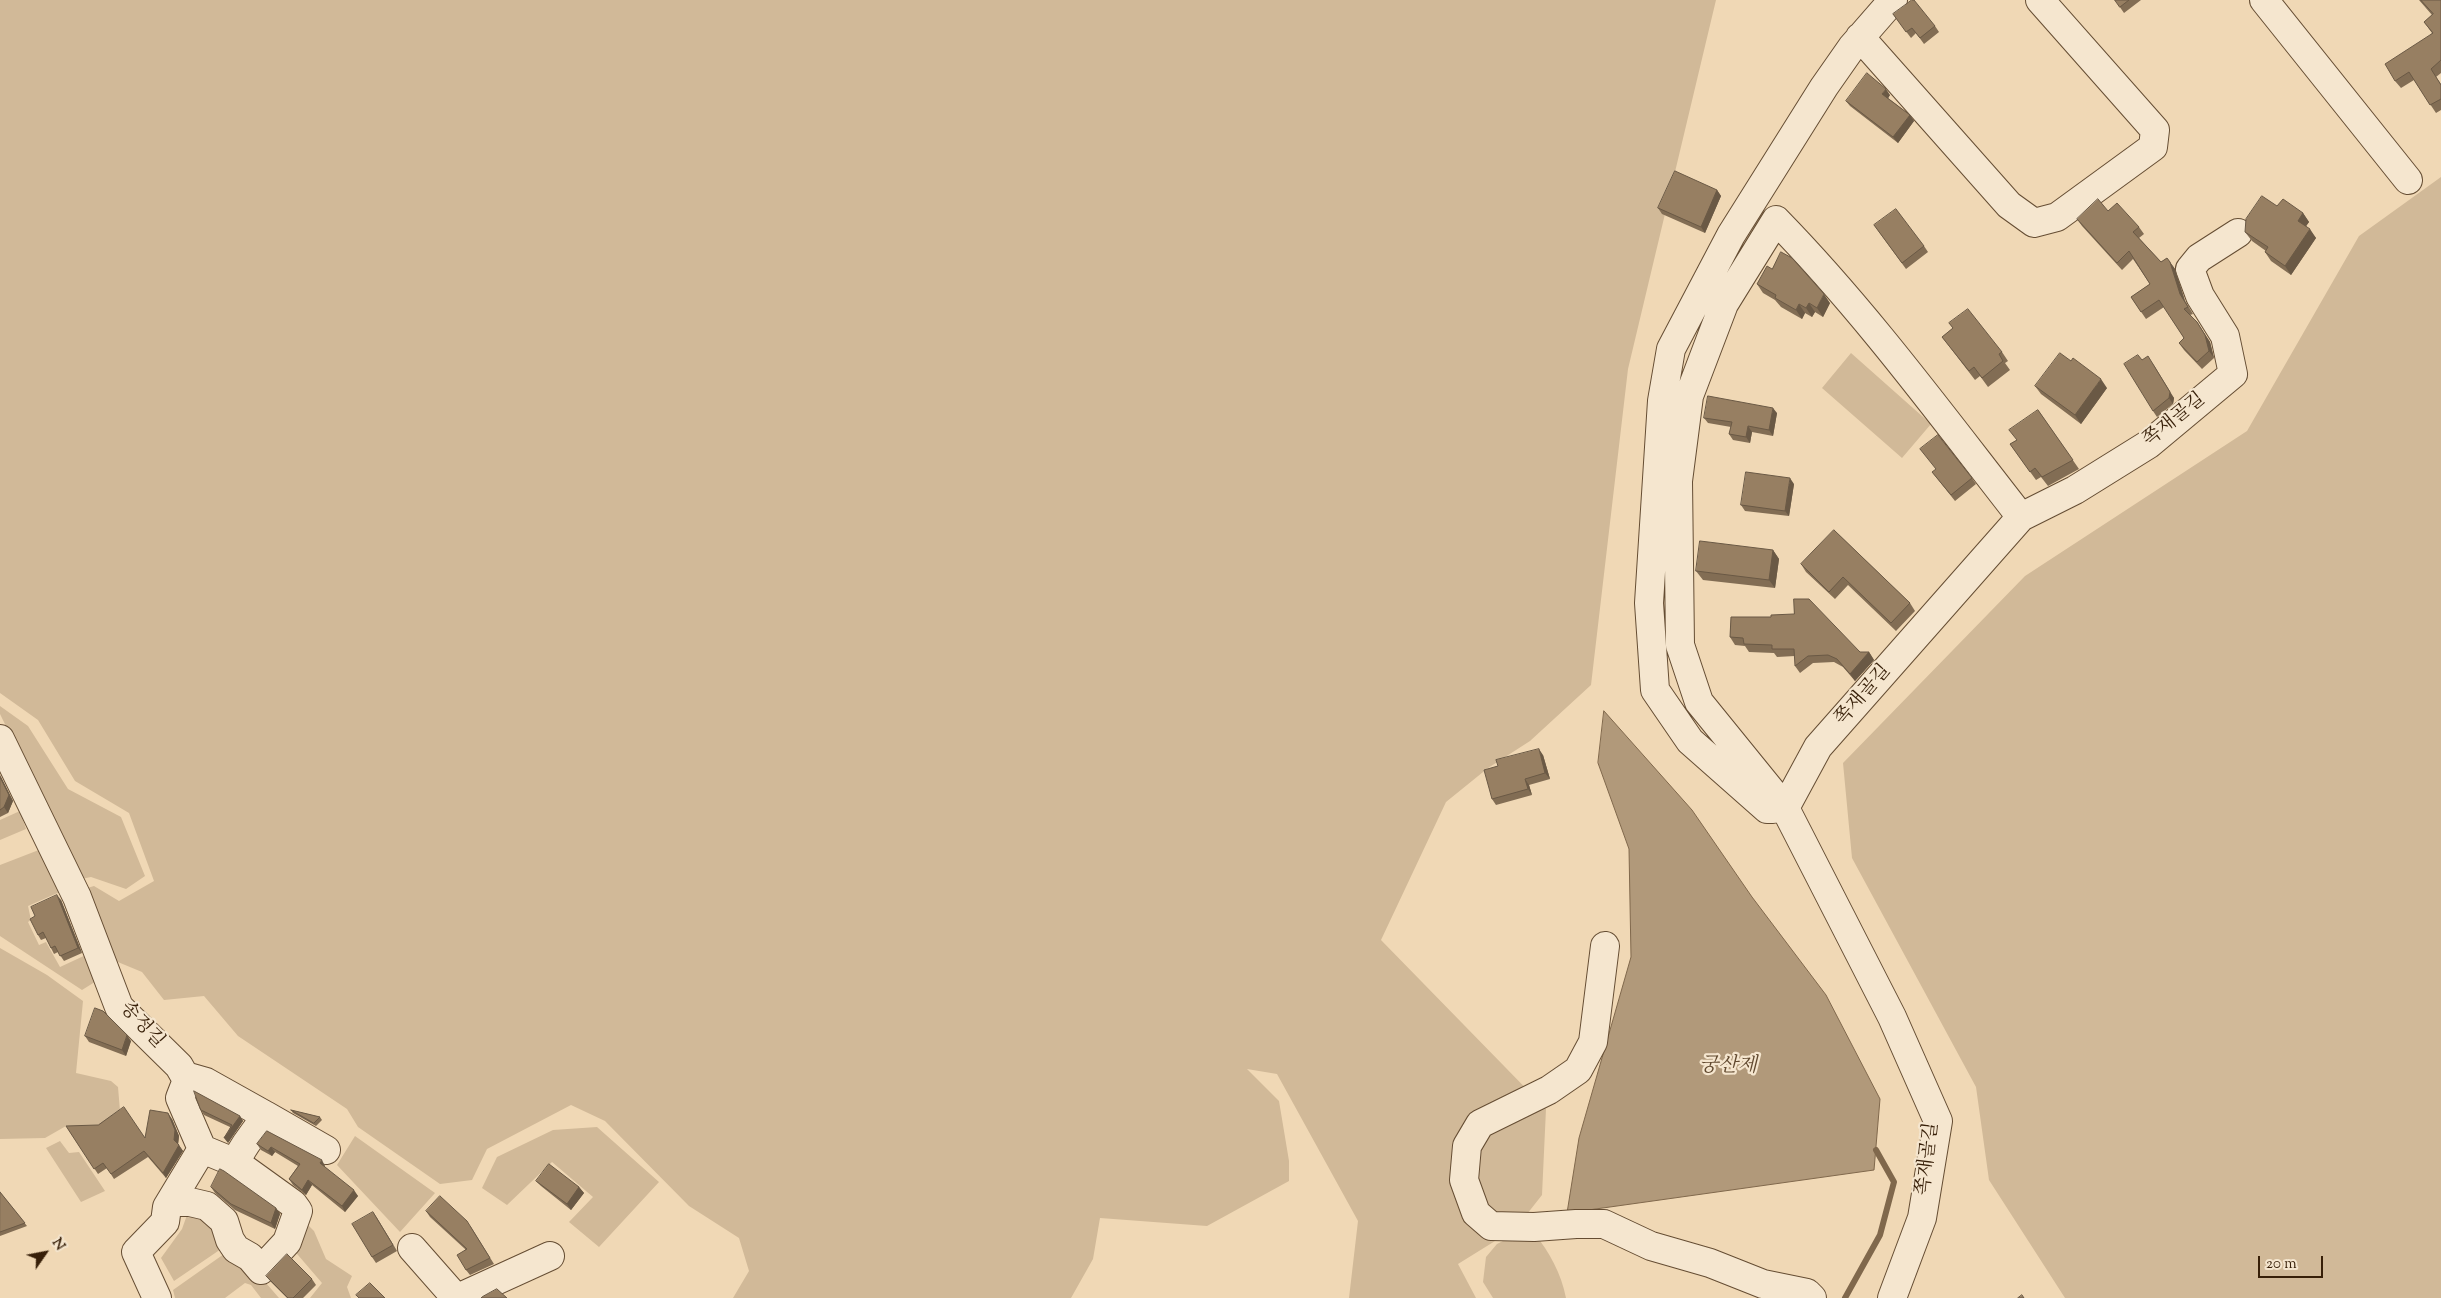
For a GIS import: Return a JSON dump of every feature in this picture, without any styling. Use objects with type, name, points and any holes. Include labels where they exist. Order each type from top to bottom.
[{"type":"street","points":[[1785,808],[1767,809],[1690,741],[1655,690],[1649,603],[1662,401],[1671,349],[1731,236],[1824,87],[1860,37],[1893,0]]},
{"type":"street","points":[[1860,37],[2009,205],[2034,223],[2057,217],[2153,147],[2155,130],[2040,0]]},
{"type":"street","points":[[2264,0],[2408,180]]},
{"type":"street","points":[[1785,808],[1699,702],[1680,645],[1678,481],[1689,396],[1724,304],[1776,220],[1798,242],[1913,379],[2021,517]]},
{"type":"street","name":"쪽재골길","points":[[1892,1298],[1922,1218],[1938,1121],[1892,1017],[1785,808],[1818,747],[2021,517],[2075,490],[2150,444],[2233,374],[2225,336],[2200,296],[2190,269],[2199,258],[2238,234]]},
{"type":"street","name":"송정길","points":[[0,739],[77,897],[119,1007],[179,1066],[185,1076]]},
{"type":"street","points":[[1605,946],[1593,1042],[1578,1070],[1549,1090],[1480,1124],[1467,1146],[1464,1180],[1476,1213],[1491,1226],[1534,1228],[1576,1224],[1604,1224],[1651,1246],[1710,1263],[1764,1284],[1807,1293],[1812,1298]]},
{"type":"street","points":[[185,1076],[206,1082],[326,1150]]},
{"type":"street","points":[[170,1202],[190,1202],[207,1206],[224,1221],[230,1240],[236,1249],[250,1257],[261,1270],[287,1242],[298,1211],[279,1193],[236,1163],[202,1149],[180,1098],[187,1080],[185,1076]]},
{"type":"street","points":[[236,1163],[240,1152],[251,1134],[260,1127],[266,1115]]},
{"type":"street","points":[[158,1298],[136,1252],[165,1222],[170,1202],[202,1149]]},
{"type":"street","points":[[412,1248],[457,1298],[550,1256]]},
{"type":"shaded area","points":[[0,0],[1716,0],[1628,369],[1591,685],[1530,741],[1488,768],[1446,802],[1381,940],[1546,1109],[1542,1195],[1516,1228],[1458,1264],[1476,1298],[1349,1298],[1358,1221],[1277,1074],[1247,1069],[1279,1101],[1289,1161],[1289,1181],[1207,1226],[1100,1218],[1093,1259],[1071,1298],[733,1298],[749,1271],[739,1238],[689,1206],[605,1121],[571,1105],[487,1149],[472,1180],[440,1184],[358,1127],[347,1109],[238,1036],[204,996],[164,1000],[142,972],[113,960],[84,889],[94,886],[119,901],[154,881],[129,813],[75,781],[38,720],[0,693]]},
{"type":"shaded area","points":[[2441,177],[2441,1298],[2065,1298],[1989,1180],[1976,1087],[1852,858],[1843,763],[2025,576],[2247,431],[2359,236]]},
{"type":"shaded area","points":[[1851,353],[1931,424],[1902,458],[1822,388]]},
{"type":"shaded area","points":[[0,706],[28,726],[68,789],[121,817],[145,876],[126,889],[91,877],[81,879],[0,714]]},
{"type":"shaded area","points":[[20,811],[26,829],[0,840],[0,820]]},
{"type":"shaded area","points":[[44,848],[62,891],[28,906],[31,920],[28,922],[39,945],[46,942],[60,967],[88,954],[98,980],[82,990],[0,936],[0,865]]},
{"type":"shaded area","points":[[0,948],[47,975],[83,1001],[76,1073],[111,1081],[118,1087],[120,1111],[95,1129],[66,1126],[45,1138],[0,1139]]},
{"type":"shaded area","points":[[597,1127],[659,1182],[599,1247],[569,1222],[593,1197],[552,1162],[507,1205],[482,1188],[497,1157],[553,1130]]},
{"type":"shaded area","points":[[355,1136],[435,1193],[400,1232],[337,1165]]},
{"type":"shaded area","points":[[60,1141],[69,1153],[79,1152],[105,1191],[81,1202],[46,1148]]},
{"type":"shaded area","points":[[187,1215],[203,1215],[224,1247],[174,1281],[161,1258],[182,1229]]},
{"type":"shaded area","points":[[305,1222],[314,1231],[326,1259],[352,1276],[347,1287],[351,1298],[310,1298],[322,1283],[292,1248]]},
{"type":"shaded area","points":[[1534,1233],[1554,1264],[1566,1298],[1493,1298],[1483,1282],[1486,1257],[1497,1244],[1515,1235]]},
{"type":"shaded area","points":[[224,1254],[259,1275],[279,1298],[261,1298],[251,1285],[245,1283],[225,1298],[175,1298],[173,1290]]},
{"type":"water","name":"궁산제","points":[[1604,711],[1692,810],[1752,897],[1826,995],[1880,1099],[1874,1170],[1567,1213],[1579,1138],[1631,957],[1629,849],[1598,763]]},
{"type":"building","points":[[1912,0],[1935,26],[1920,38],[1912,28],[1906,32],[1893,14]]},
{"type":"building","points":[[2115,0],[2129,0],[2120,7]]},
{"type":"building","points":[[2421,0],[2441,0],[2441,60],[2431,69],[2441,85],[2441,99],[2430,105],[2409,72],[2395,81],[2385,64],[2433,33],[2424,22],[2433,14]]},
{"type":"building","points":[[1867,73],[1886,89],[1882,94],[1910,115],[1893,137],[1846,101]]},
{"type":"building","points":[[1675,171],[1717,190],[1701,227],[1658,208]]},
{"type":"building","points":[[2262,196],[2277,206],[2283,199],[2303,213],[2298,221],[2310,229],[2285,266],[2265,252],[2268,247],[2245,232],[2246,219]]},
{"type":"building","points":[[2098,199],[2108,211],[2117,203],[2139,227],[2133,232],[2161,262],[2167,258],[2170,262],[2180,294],[2188,307],[2184,309],[2197,322],[2205,335],[2209,351],[2197,362],[2179,343],[2184,338],[2159,300],[2141,312],[2131,297],[2150,284],[2129,251],[2117,263],[2077,219]]},
{"type":"building","points":[[1896,209],[1924,246],[1902,263],[1874,225]]},
{"type":"building","points":[[1781,252],[1792,258],[1824,294],[1817,308],[1809,303],[1806,308],[1799,304],[1796,310],[1775,298],[1776,295],[1757,284],[1767,266],[1772,269]]},
{"type":"building","points":[[1968,309],[2002,352],[1999,354],[2003,361],[1982,378],[1974,367],[1969,371],[1942,337],[1953,328],[1949,323]]},
{"type":"building","points":[[2060,353],[2071,361],[2073,358],[2101,379],[2075,415],[2035,386]]},
{"type":"building","points":[[2138,355],[2142,360],[2148,356],[2170,392],[2169,398],[2153,411],[2124,364]]},
{"type":"building","points":[[1708,396],[1773,408],[1769,430],[1748,426],[1746,437],[1729,434],[1732,422],[1704,418]]},
{"type":"building","points":[[2038,410],[2073,460],[2042,477],[2035,468],[2030,472],[2010,444],[2017,440],[2009,430]]},
{"type":"building","points":[[1938,435],[1972,478],[1951,495],[1932,472],[1936,469],[1920,449]]},
{"type":"building","points":[[1746,472],[1790,478],[1785,511],[1741,505]]},
{"type":"building","points":[[1834,530],[1910,603],[1891,623],[1843,577],[1829,592],[1801,564]]},
{"type":"building","points":[[1700,541],[1773,550],[1769,580],[1696,571]]},
{"type":"building","points":[[1794,599],[1809,599],[1860,652],[1869,652],[1850,674],[1837,659],[1828,655],[1808,656],[1795,666],[1794,649],[1772,649],[1772,645],[1744,644],[1743,638],[1730,637],[1731,617],[1771,617],[1771,615],[1794,614]]},
{"type":"building","points":[[1539,749],[1545,773],[1525,779],[1528,789],[1492,799],[1484,770],[1498,766],[1496,760]]},
{"type":"building","points":[[0,777],[9,795],[4,807],[0,810]]},
{"type":"building","points":[[57,895],[78,948],[60,956],[55,946],[51,948],[43,932],[38,935],[30,919],[35,916],[31,907]]},
{"type":"building","points":[[95,1008],[103,1011],[127,1035],[122,1050],[85,1036]]},
{"type":"building","points":[[194,1091],[240,1116],[224,1138],[232,1125],[201,1110]]},
{"type":"building","points":[[124,1107],[145,1138],[150,1110],[168,1113],[175,1130],[174,1140],[179,1145],[163,1173],[144,1151],[111,1174],[103,1163],[94,1169],[66,1126],[98,1125]]},
{"type":"building","points":[[291,1110],[320,1117],[314,1123]]},
{"type":"building","points":[[267,1131],[322,1160],[320,1163],[354,1190],[342,1206],[308,1180],[302,1190],[289,1179],[300,1164],[271,1147],[268,1151],[257,1144]]},
{"type":"building","points":[[549,1164],[579,1187],[567,1204],[536,1181]]},
{"type":"building","points":[[220,1169],[276,1208],[271,1223],[231,1204],[211,1187]]},
{"type":"building","points":[[0,1192],[25,1223],[0,1232]]},
{"type":"building","points":[[440,1196],[467,1221],[490,1258],[466,1270],[457,1255],[467,1249],[426,1211]]},
{"type":"building","points":[[373,1212],[393,1245],[372,1257],[352,1224]]},
{"type":"building","points":[[287,1254],[312,1279],[293,1298],[288,1298],[266,1276]]},
{"type":"building","points":[[370,1283],[385,1298],[359,1298],[356,1295]]},
{"type":"building","points":[[497,1289],[507,1298],[481,1298],[482,1297]]},
{"type":"waterway","points":[[1845,1298],[1880,1235],[1894,1182],[1876,1150]]}]
